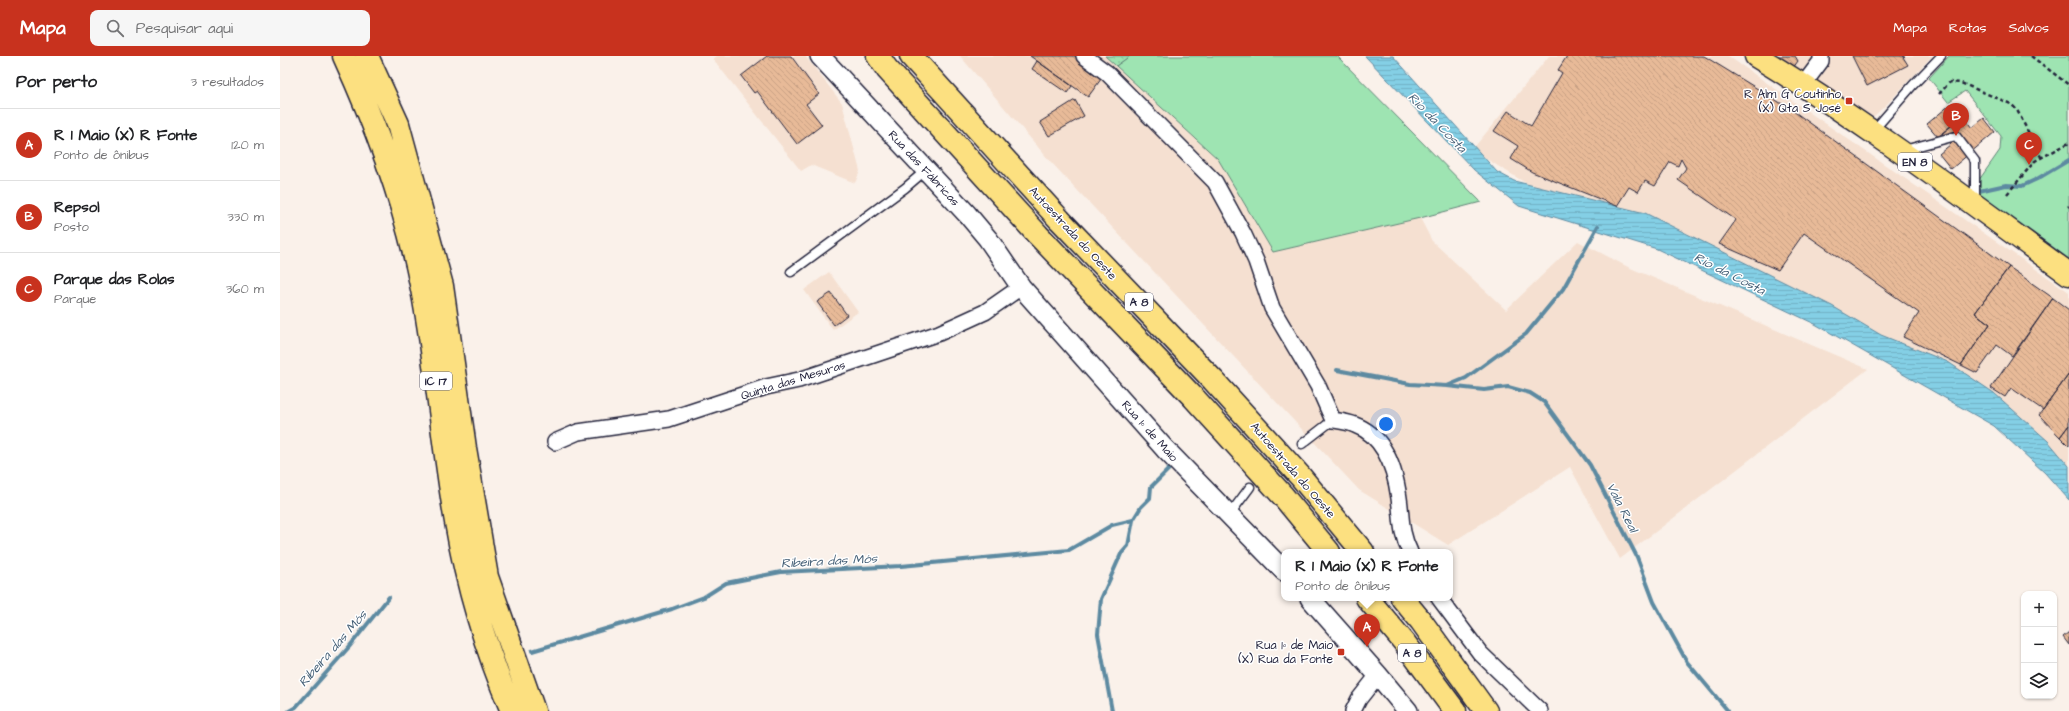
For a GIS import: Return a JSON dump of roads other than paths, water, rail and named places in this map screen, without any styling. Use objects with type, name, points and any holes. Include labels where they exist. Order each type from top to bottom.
[{"type":"main road","name":"IC 17","points":[[344,56],[371,119],[406,221],[420,280],[430,335],[454,513],[462,555],[473,601],[488,649],[512,711]]},
{"type":"main road","name":"IC 17","points":[[367,56],[398,124],[442,286],[464,440],[487,577],[534,711]]},
{"type":"main road","name":"Autoestrada do Oeste","points":[[878,56],[887,69],[1038,235],[1199,404],[1283,496],[1327,549]]},
{"type":"main road","name":"Autoestrada do Oeste","points":[[911,56],[1060,220],[1213,380],[1300,476],[1361,549]]},
{"type":"main road","name":"EN 8","points":[[1756,56],[1803,85],[1872,132],[2069,274]]},
{"type":"main road","name":"A 8","points":[[1370,601],[1404,642],[1454,711]]},
{"type":"main road","name":"A 8","points":[[1404,601],[1421,621],[1486,711]]},
{"type":"street","name":"Rua das Fábricas","points":[[820,56],[988,239],[1021,287]]},
{"type":"street","points":[[1084,56],[1107,73],[1215,182],[1249,247],[1272,308],[1318,386],[1333,420],[1355,425],[1373,437],[1387,453],[1394,472],[1399,498],[1403,538],[1408,549]]},
{"type":"street","points":[[1803,85],[1821,61],[1821,56]]},
{"type":"street","name":"Quinta das Mesuras","points":[[555,442],[578,432],[670,419],[766,387],[799,380],[939,333],[985,312],[1021,287]]},
{"type":"street","name":"Rua 1º de Maio","points":[[1021,287],[1165,449],[1281,567]]},
{"type":"street","points":[[1313,601],[1408,711]]},
{"type":"street","points":[[1441,601],[1480,653],[1540,711]]},
{"type":"street","points":[[1353,711],[1359,699],[1378,675]]},
{"type":"lane","points":[[1872,132],[1913,85],[1941,56]]},
{"type":"lane","points":[[1899,151],[1931,144],[1956,136],[1975,161],[1974,205]]},
{"type":"lane","points":[[791,272],[905,188],[926,170]]},
{"type":"lane","points":[[1302,444],[1333,420]]},
{"type":"lane","points":[[1230,514],[1250,487]]},
{"type":"water","name":"Rio da Costa","points":[[1365,56],[1393,56],[1497,172],[1514,181],[1645,213],[1832,306],[1881,335],[1948,362],[1994,393],[2048,441],[2069,466],[2069,500],[2045,473],[1994,426],[1815,324],[1657,249],[1519,206],[1474,170]]},
{"type":"waterway","points":[[1979,191],[2006,185],[2022,186],[2069,160]]},
{"type":"waterway","points":[[1337,370],[1410,384],[1447,386],[1466,378],[1526,334],[1563,289],[1598,226]]},
{"type":"waterway","name":"Vala Real","points":[[1447,386],[1484,390],[1508,387],[1530,393],[1544,402],[1590,465],[1637,557],[1654,602],[1687,662],[1728,711]]},
{"type":"waterway","points":[[1112,711],[1098,634],[1101,599],[1121,554],[1128,546],[1133,520],[1141,507],[1150,498],[1151,487],[1169,469]]},
{"type":"waterway","name":"Ribeira das Mós","points":[[532,651],[672,609],[704,597],[726,583],[781,572],[901,566],[1069,550],[1112,525],[1133,520]]},
{"type":"waterway","name":"Ribeira das Mós","points":[[289,711],[296,707],[349,647],[389,597]]},
{"type":"place","name":"R Alm G Coutinho (X) Qta S José","points":[[1849,101]]},
{"type":"place","name":"Repsol","points":[[1956,136]]},
{"type":"place","name":"Parque das Rolas","points":[[2029,165]]},
{"type":"place","name":"R 1 Maio (X) R Fonte","points":[[1367,647]]},
{"type":"place","name":"Rua 1º de Maio (X) Rua da Fonte","points":[[1341,652]]}]
